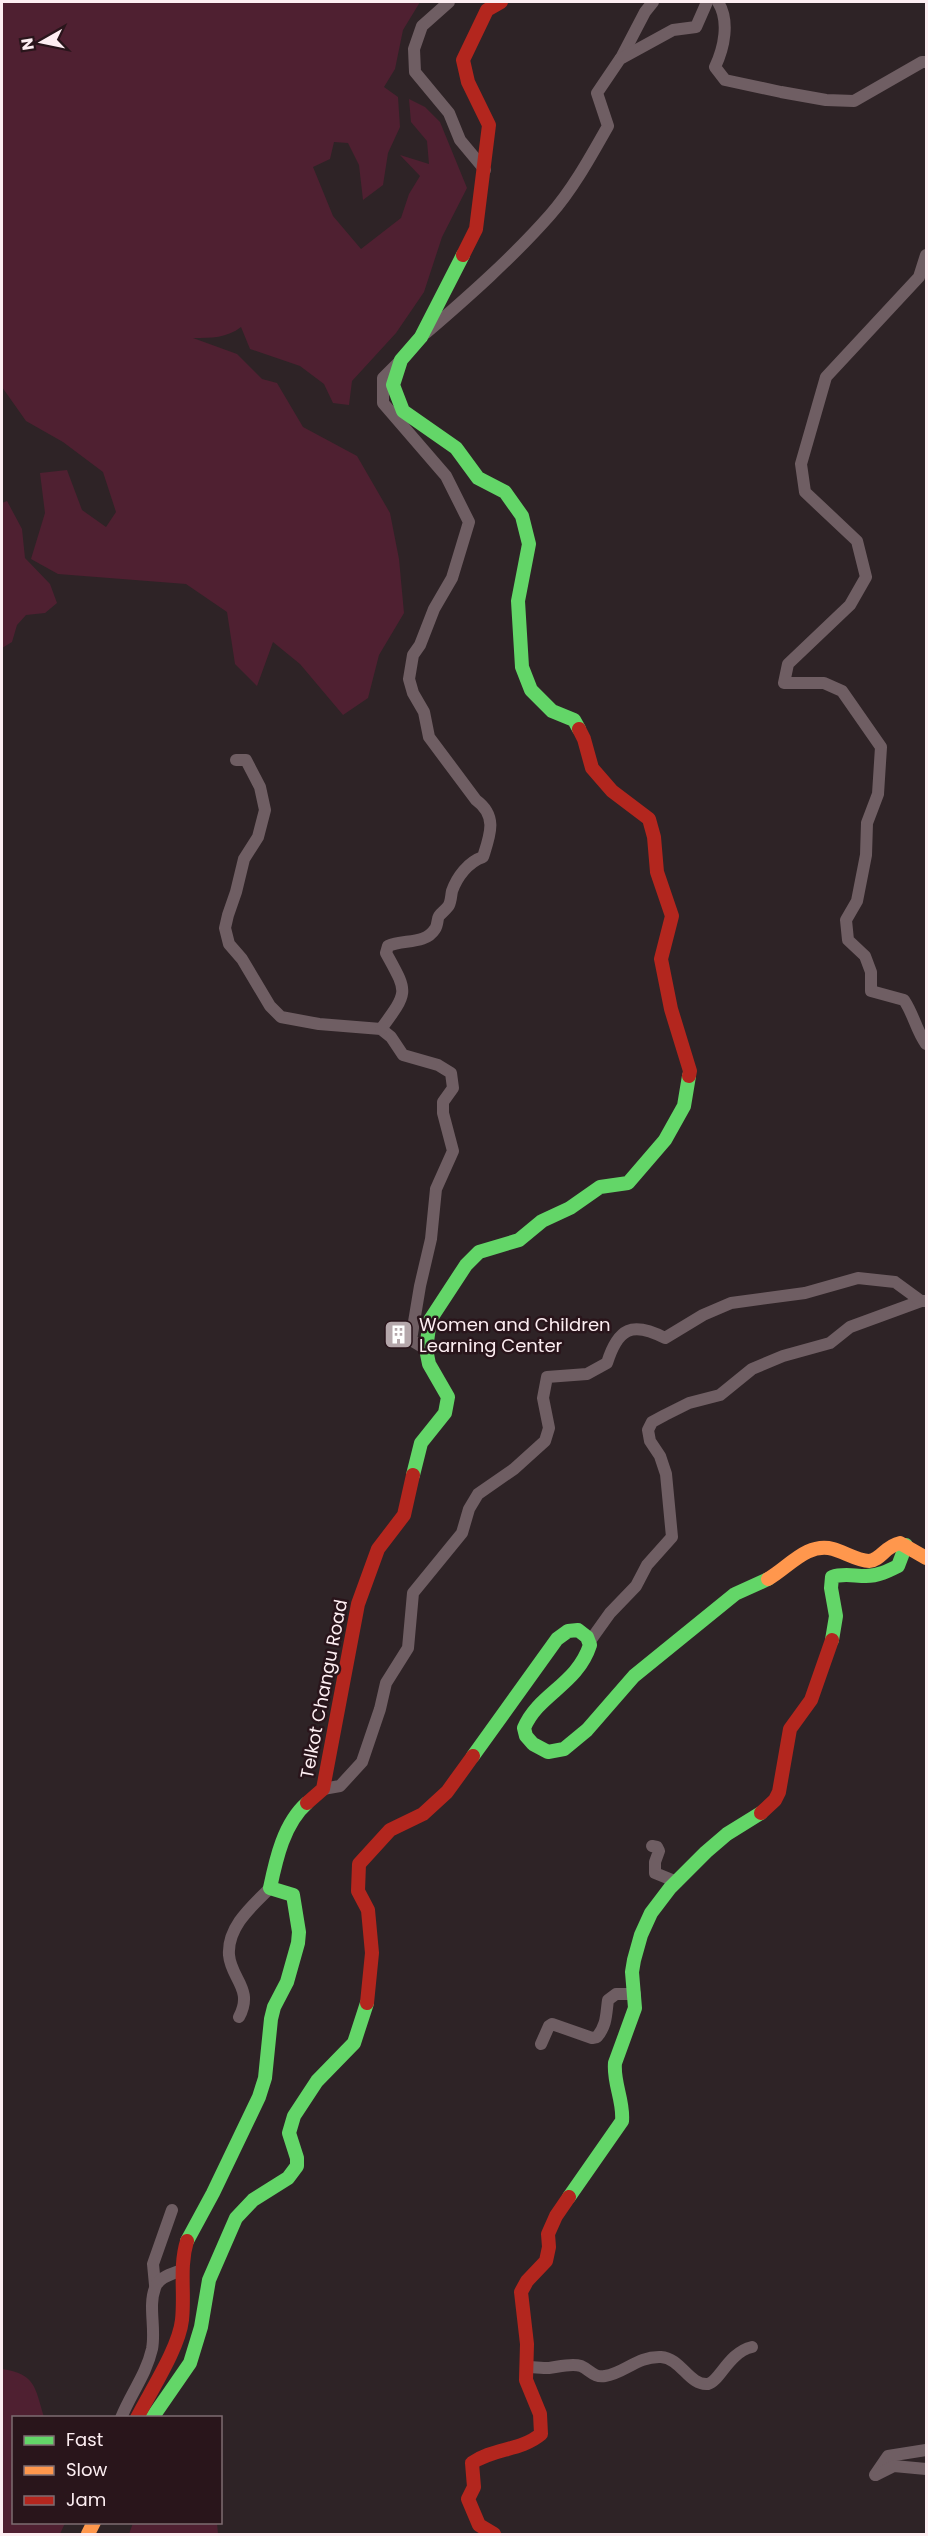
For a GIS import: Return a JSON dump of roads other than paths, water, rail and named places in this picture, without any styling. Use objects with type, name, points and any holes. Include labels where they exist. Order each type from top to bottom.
[{"type":"street","points":[[449,2],[422,26],[414,49],[415,72],[449,113],[460,140],[485,170]]},
{"type":"street","name":"Telkot Changu Road","points":[[270,1888],[275,1863],[294,1814],[323,1789],[358,1604],[378,1549],[404,1515],[421,1443],[445,1413],[448,1397],[429,1364],[426,1349],[430,1320],[466,1265],[479,1252],[519,1240],[542,1221],[570,1208],[600,1187],[628,1183],[665,1140],[684,1106],[690,1071],[671,1009],[661,959],[672,916],[657,872],[654,837],[649,819],[612,791],[592,768],[584,739],[574,720],[552,711],[531,690],[522,667],[518,601],[530,544],[522,516],[505,492],[478,478],[456,448],[403,411],[393,386],[402,360],[421,338],[476,229],[489,124],[468,82],[463,60],[488,10],[501,2]]},
{"type":"street","points":[[421,338],[485,282],[552,214],[590,159],[608,126],[597,93],[653,2]]},
{"type":"street","points":[[620,59],[673,30],[696,27],[708,2]]},
{"type":"street","points":[[718,2],[723,10],[724,48],[715,67],[725,80],[781,93],[826,100],[854,101],[922,62],[927,62]]},
{"type":"street","points":[[927,255],[919,278],[825,377],[801,464],[805,492],[857,541],[866,577],[850,605],[788,664],[784,683],[824,683],[842,691],[881,747],[878,794],[867,823],[866,855],[857,901],[846,920],[848,940],[865,956],[871,972],[871,991],[904,1000],[916,1019],[918,1033],[927,1044]]},
{"type":"street","points":[[381,1029],[403,994],[402,982],[386,953],[388,946],[397,942],[418,940],[426,937],[436,928],[438,916],[448,906],[453,890],[462,874],[471,861],[483,857],[490,829],[490,815],[485,806],[476,800],[429,737],[424,712],[413,693],[409,679],[413,655],[420,645],[434,609],[452,578],[469,522],[446,476],[383,403],[383,378],[402,360]]},
{"type":"street","points":[[236,760],[246,760],[260,787],[265,810],[258,837],[244,859],[225,928],[229,944],[242,959],[270,1006],[281,1017],[319,1024],[381,1029],[391,1037],[404,1054],[438,1065],[451,1073],[453,1088],[443,1102],[443,1113],[453,1151],[436,1189],[431,1239],[411,1340],[426,1349]]},
{"type":"street","points":[[323,1789],[340,1786],[362,1762],[380,1709],[386,1683],[408,1648],[413,1593],[462,1533],[469,1509],[478,1494],[514,1469],[545,1441],[549,1428],[543,1398],[547,1377],[587,1374],[607,1363],[613,1342],[626,1331],[646,1329],[665,1338],[703,1315],[731,1303],[805,1293],[858,1278],[895,1282],[924,1301]]},
{"type":"street","points":[[924,1301],[850,1327],[830,1343],[783,1356],[752,1369],[720,1395],[689,1403],[652,1422],[648,1430],[650,1441],[660,1456],[666,1474],[672,1537],[647,1565],[636,1586],[610,1613],[590,1641],[589,1649],[577,1671],[562,1688],[532,1711],[525,1720],[526,1734],[538,1748],[548,1752],[564,1749],[587,1730],[634,1676],[664,1650],[735,1594],[771,1577],[808,1550],[830,1548],[868,1561],[878,1558],[890,1545],[895,1543],[906,1545],[927,1558]]},
{"type":"street","points":[[494,2535],[479,2525],[468,2499],[474,2487],[472,2463],[482,2455],[530,2442],[540,2434],[540,2414],[526,2380],[527,2344],[521,2292],[526,2281],[546,2261],[549,2247],[548,2234],[556,2216],[622,2121],[624,2115],[617,2093],[614,2071],[621,2040],[630,2026],[636,2007],[632,1972],[645,1923],[654,1908],[677,1882],[721,1839],[775,1800],[786,1760],[790,1728],[811,1701],[830,1646],[836,1621],[836,1607],[830,1585],[832,1577],[841,1574],[869,1576],[882,1574],[898,1566],[906,1545]]},
{"type":"street","points":[[153,2416],[190,2363],[201,2327],[209,2280],[236,2218],[254,2199],[288,2178],[297,2166],[297,2158],[289,2133],[294,2116],[317,2081],[354,2043],[359,2032],[368,1998],[372,1953],[368,1910],[358,1891],[357,1872],[364,1857],[390,1830],[423,1814],[447,1792],[557,1639],[568,1631],[578,1630],[590,1641]]},
{"type":"street","points":[[652,1846],[657,1847],[659,1851],[655,1862],[655,1873],[677,1882]]},
{"type":"street","points":[[138,2416],[177,2340],[182,2321],[182,2257],[188,2237],[213,2193],[259,2097],[265,2078],[273,2013],[288,1982],[298,1943],[299,1932],[293,1895],[270,1888],[247,1910],[236,1927],[229,1943],[229,1957],[244,1990],[244,2008],[239,2017]]},
{"type":"street","points":[[541,2044],[552,2024],[592,2038],[597,2037],[603,2030],[607,2017],[608,2000],[616,1994],[635,1994]]},
{"type":"street","points":[[122,2416],[148,2365],[155,2324],[153,2264],[172,2210]]},
{"type":"street","points":[[155,2285],[166,2276],[182,2270]]},
{"type":"street","points":[[526,2367],[575,2366],[594,2375],[606,2376],[648,2358],[662,2357],[673,2360],[697,2382],[709,2384],[734,2356],[752,2347]]},
{"type":"street","points":[[927,2450],[888,2456],[875,2475],[894,2466],[927,2469]]},
{"type":"place","name":"Women and Children Learning Center","points":[[398,1335]]}]
